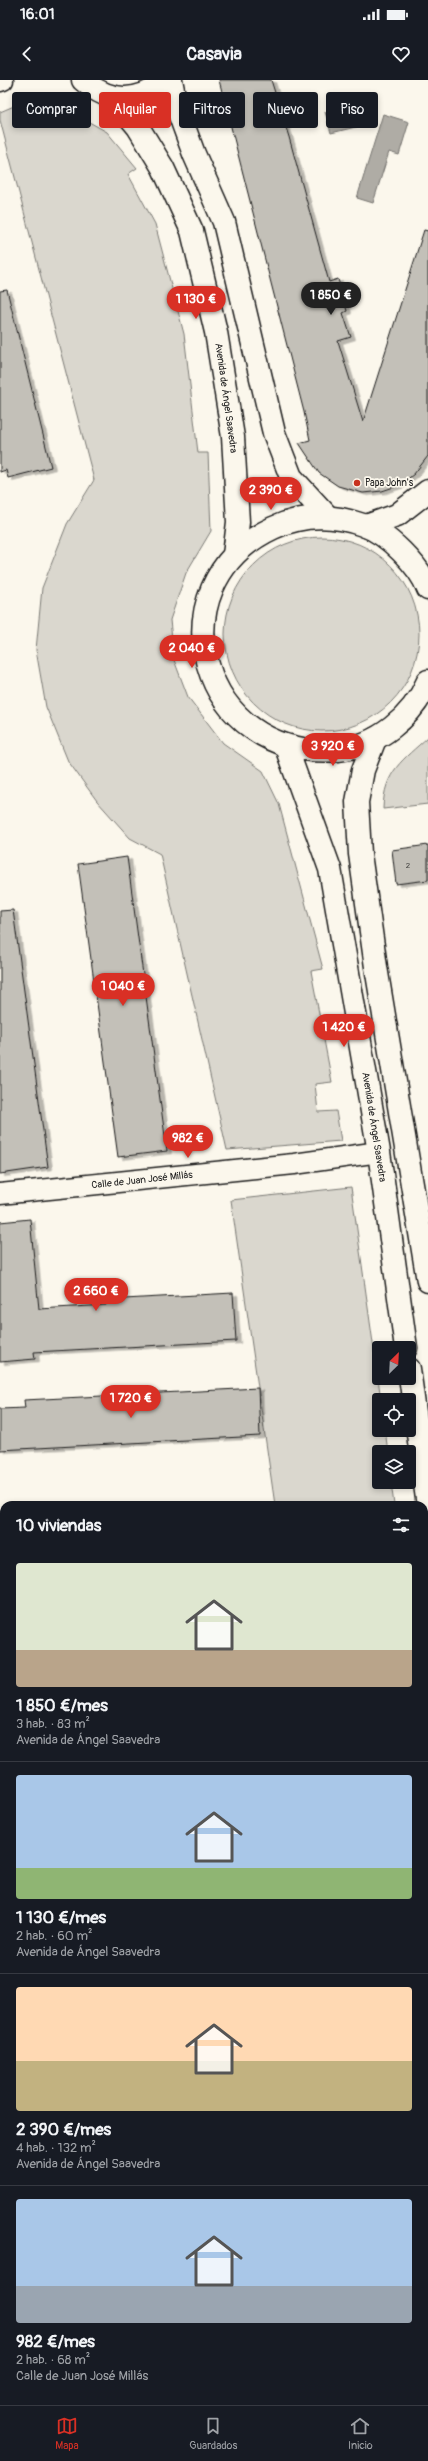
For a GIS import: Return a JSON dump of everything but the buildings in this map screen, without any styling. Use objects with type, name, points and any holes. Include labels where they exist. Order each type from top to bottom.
[{"type":"street","points":[[83,80],[94,90],[99,92]]},
{"type":"street","points":[[151,92],[169,80],[194,154],[224,222],[274,433],[291,477],[327,516]]},
{"type":"street","name":"Avenida de Ángel Saavedra","points":[[139,128],[163,168],[192,231],[216,332],[233,437],[238,522],[234,555]]},
{"type":"street","points":[[366,526],[397,515],[428,491]]},
{"type":"street","points":[[428,589],[425,581],[404,552],[366,526],[327,516],[305,517],[285,523],[257,536],[234,555],[215,583],[207,608],[204,648],[213,680],[230,709],[255,732],[286,747],[316,752],[346,749],[375,739],[395,726],[419,706],[428,681]]},
{"type":"street","points":[[375,739],[363,770],[357,802],[360,854],[376,967],[428,1281]]},
{"type":"street","name":"Avenida de Ángel Saavedra","points":[[286,747],[330,869],[379,1152],[405,1341]]},
{"type":"street","name":"Calle de Juan José Millás","points":[[0,1194],[294,1164],[379,1152]]},
{"type":"street","points":[[411,1385],[427,1501]]},
{"type":"shaded area","points":[[12,107],[12,128],[91,128],[91,123],[107,132],[137,168],[128,174],[155,224],[184,334],[198,453],[208,453],[211,531],[186,573],[170,620],[174,660],[188,697],[223,743],[263,771],[279,804],[323,969],[311,971],[332,1082],[315,1084],[318,1112],[336,1111],[341,1141],[227,1150],[160,854],[130,838],[97,801],[68,761],[46,707],[36,650],[42,588],[67,524],[94,480],[0,120],[0,112]]},
{"type":"shaded area","points":[[383,114],[409,122],[399,155],[389,152],[373,203],[357,198]]},
{"type":"shaded area","points":[[330,128],[352,128],[331,133]]},
{"type":"shaded area","points":[[312,537],[332,537],[350,541],[368,548],[391,565],[403,580],[412,597],[419,624],[419,644],[412,671],[403,688],[391,703],[376,715],[359,724],[332,731],[312,731],[294,727],[276,720],[260,709],[247,696],[236,680],[229,662],[225,644],[225,624],[229,606],[236,588],[247,572],[260,559],[276,548],[294,541]]},
{"type":"shaded area","points":[[428,737],[428,804],[383,809],[387,785],[396,767]]},
{"type":"shaded area","points":[[351,1187],[373,1341],[372,1385],[379,1385],[380,1393],[372,1393],[372,1437],[386,1437],[387,1445],[372,1445],[372,1489],[392,1489],[393,1501],[274,1501],[231,1200]]},
{"type":"place","name":"Papa John's","points":[[357,483]]}]
